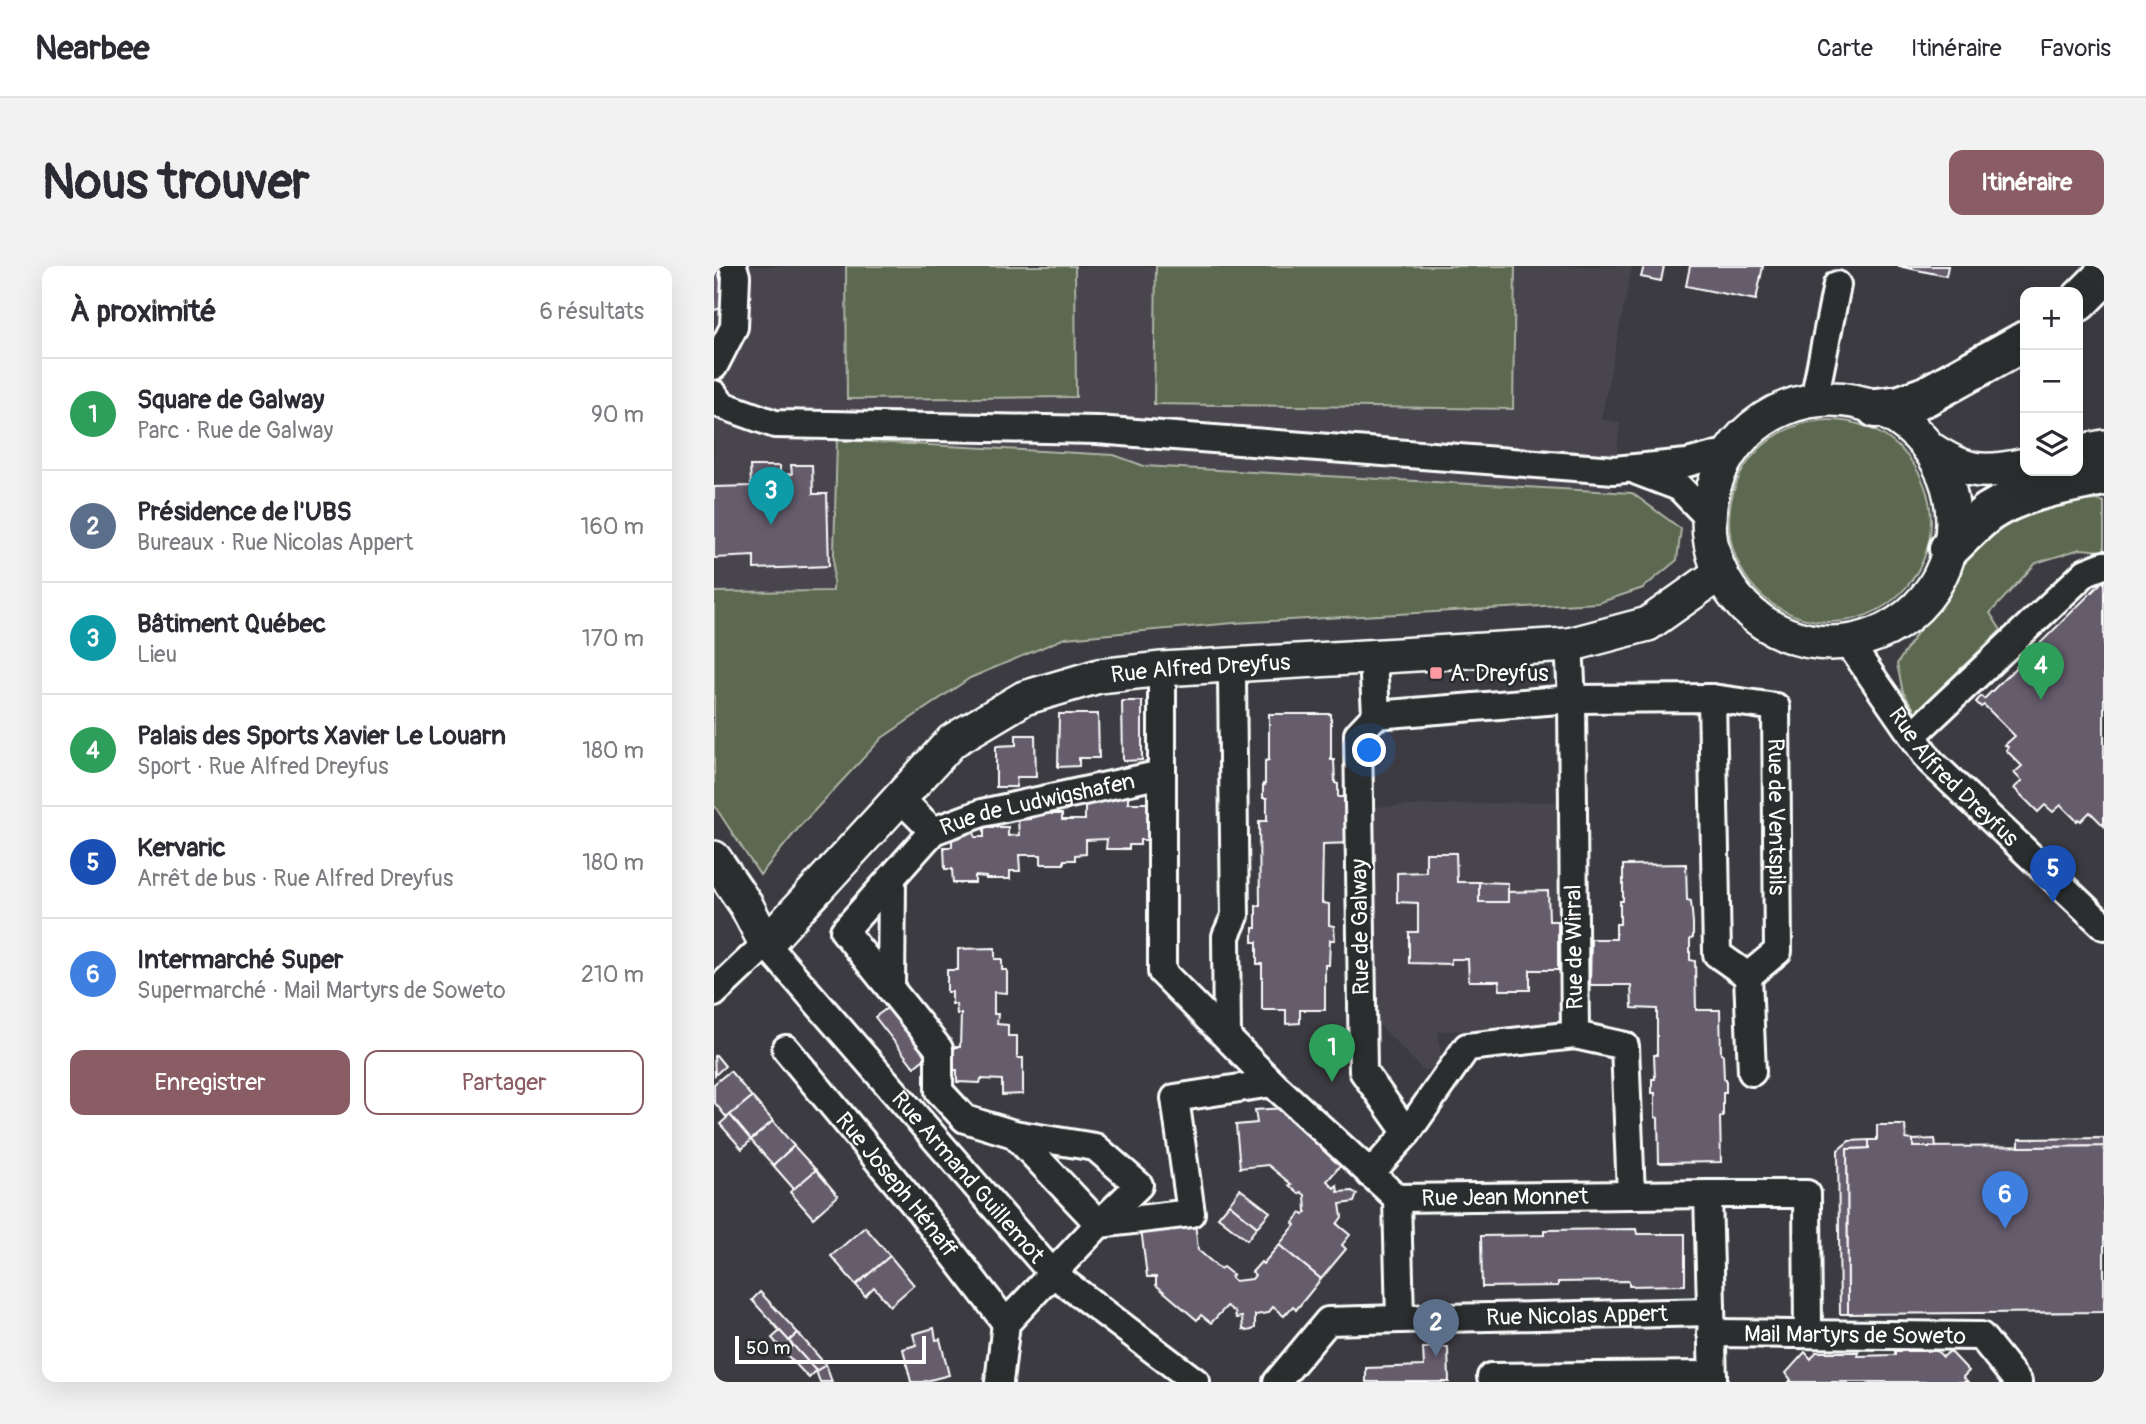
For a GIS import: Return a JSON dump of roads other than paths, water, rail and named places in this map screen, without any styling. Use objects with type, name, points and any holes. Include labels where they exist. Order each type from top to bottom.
[{"type":"highway","points":[[2083,297],[2104,276]]},
{"type":"highway","points":[[1877,408],[1901,405],[1926,396],[2020,344]]},
{"type":"highway","points":[[1949,549],[1988,513],[2006,503],[2091,475]]},
{"type":"main road","points":[[1929,448],[1944,476],[1952,507],[1953,528],[1943,569],[1933,587],[1905,618],[1868,637],[1848,642],[1805,640],[1766,624],[1749,611],[1720,573],[1709,538],[1708,517],[1717,475],[1729,452],[1755,425],[1797,403],[1814,400],[1855,401],[1896,418],[1929,448],[1953,464],[1982,471],[2020,466]]},
{"type":"main road","points":[[2091,475],[2104,447]]},
{"type":"main road","name":"Rue Alfred Dreyfus","points":[[766,944],[952,741],[1024,698],[1099,676],[1162,669],[1569,645],[1648,624],[1720,573]]},
{"type":"main road","points":[[714,858],[746,905],[766,944]]},
{"type":"street","points":[[714,366],[734,327],[736,276],[733,266]]},
{"type":"street","points":[[1814,400],[1837,285]]},
{"type":"street","points":[[714,394],[722,405],[775,424],[1097,430],[1632,470],[1687,463],[1729,452]]},
{"type":"street","points":[[1632,470],[1679,487],[1708,517]]},
{"type":"street","points":[[1913,735],[2087,572],[2104,565]]},
{"type":"street","name":"Rue Alfred Dreyfus","points":[[1848,642],[1930,761],[2104,926]]},
{"type":"street","name":"Rue de Wirral","points":[[1407,1133],[1467,1047],[1575,1035],[1572,699],[1569,645]]},
{"type":"street","points":[[1373,658],[1376,715]]},
{"type":"street","name":"Rue Jean Monnet","points":[[1162,669],[1162,972],[1272,1083],[1397,1198],[1807,1194],[1808,1333]]},
{"type":"street","points":[[1227,1036],[1226,936],[1235,916],[1232,679]]},
{"type":"street","points":[[1712,698],[1717,954],[1748,976],[1752,1072]]},
{"type":"street","name":"Rue de Ventspils","points":[[1376,715],[1572,699],[1712,698],[1776,707],[1778,951],[1748,976]]},
{"type":"street","name":"Rue de Galway","points":[[1376,715],[1358,734],[1363,1071],[1407,1133]]},
{"type":"street","name":"Rue de Ludwigshafen","points":[[1099,1224],[1139,1185],[1095,1147],[1014,1133],[965,1119],[939,1091],[939,1049],[844,931],[933,831],[982,813],[1162,774]]},
{"type":"street","points":[[901,798],[933,831]]},
{"type":"street","points":[[891,989],[892,878]]},
{"type":"street","points":[[714,993],[766,944]]},
{"type":"street","name":"Rue Armand Guillemot","points":[[766,944],[1052,1273],[1196,1382]]},
{"type":"street","points":[[1575,1035],[1625,1045],[1631,1195]]},
{"type":"street","name":"Rue Joseph Hénaff","points":[[786,1049],[920,1211],[1006,1324]]},
{"type":"street","points":[[999,1382],[1006,1324],[1099,1224],[1191,1213],[1175,1098],[1272,1083]]},
{"type":"street","points":[[1014,1133],[1099,1224]]},
{"type":"street","points":[[1370,1174],[1407,1133]]},
{"type":"street","points":[[1491,1377],[1713,1378],[1708,1194]]},
{"type":"street","points":[[1397,1198],[1400,1319]]},
{"type":"street","name":"Rue Nicolas Appert","points":[[1277,1382],[1328,1321],[1400,1319],[1711,1322]]},
{"type":"street","name":"Mail Martyrs de Soweto","points":[[1711,1322],[1808,1333],[1981,1336],[2018,1382]]},
{"type":"place","name":"Bâtiment Québec","points":[[771,525]]},
{"type":"place","name":"A. Dreyfus","points":[[1436,673]]},
{"type":"place","name":"Palais des Sports Xavier Le Louarn","points":[[2041,700]]},
{"type":"place","name":"Kervaric","points":[[2053,903]]},
{"type":"place","name":"Square de Galway","points":[[1332,1082]]},
{"type":"place","name":"Intermarché Super","points":[[2005,1229]]},
{"type":"place","name":"Présidence de l'UBS","points":[[1436,1357]]}]
